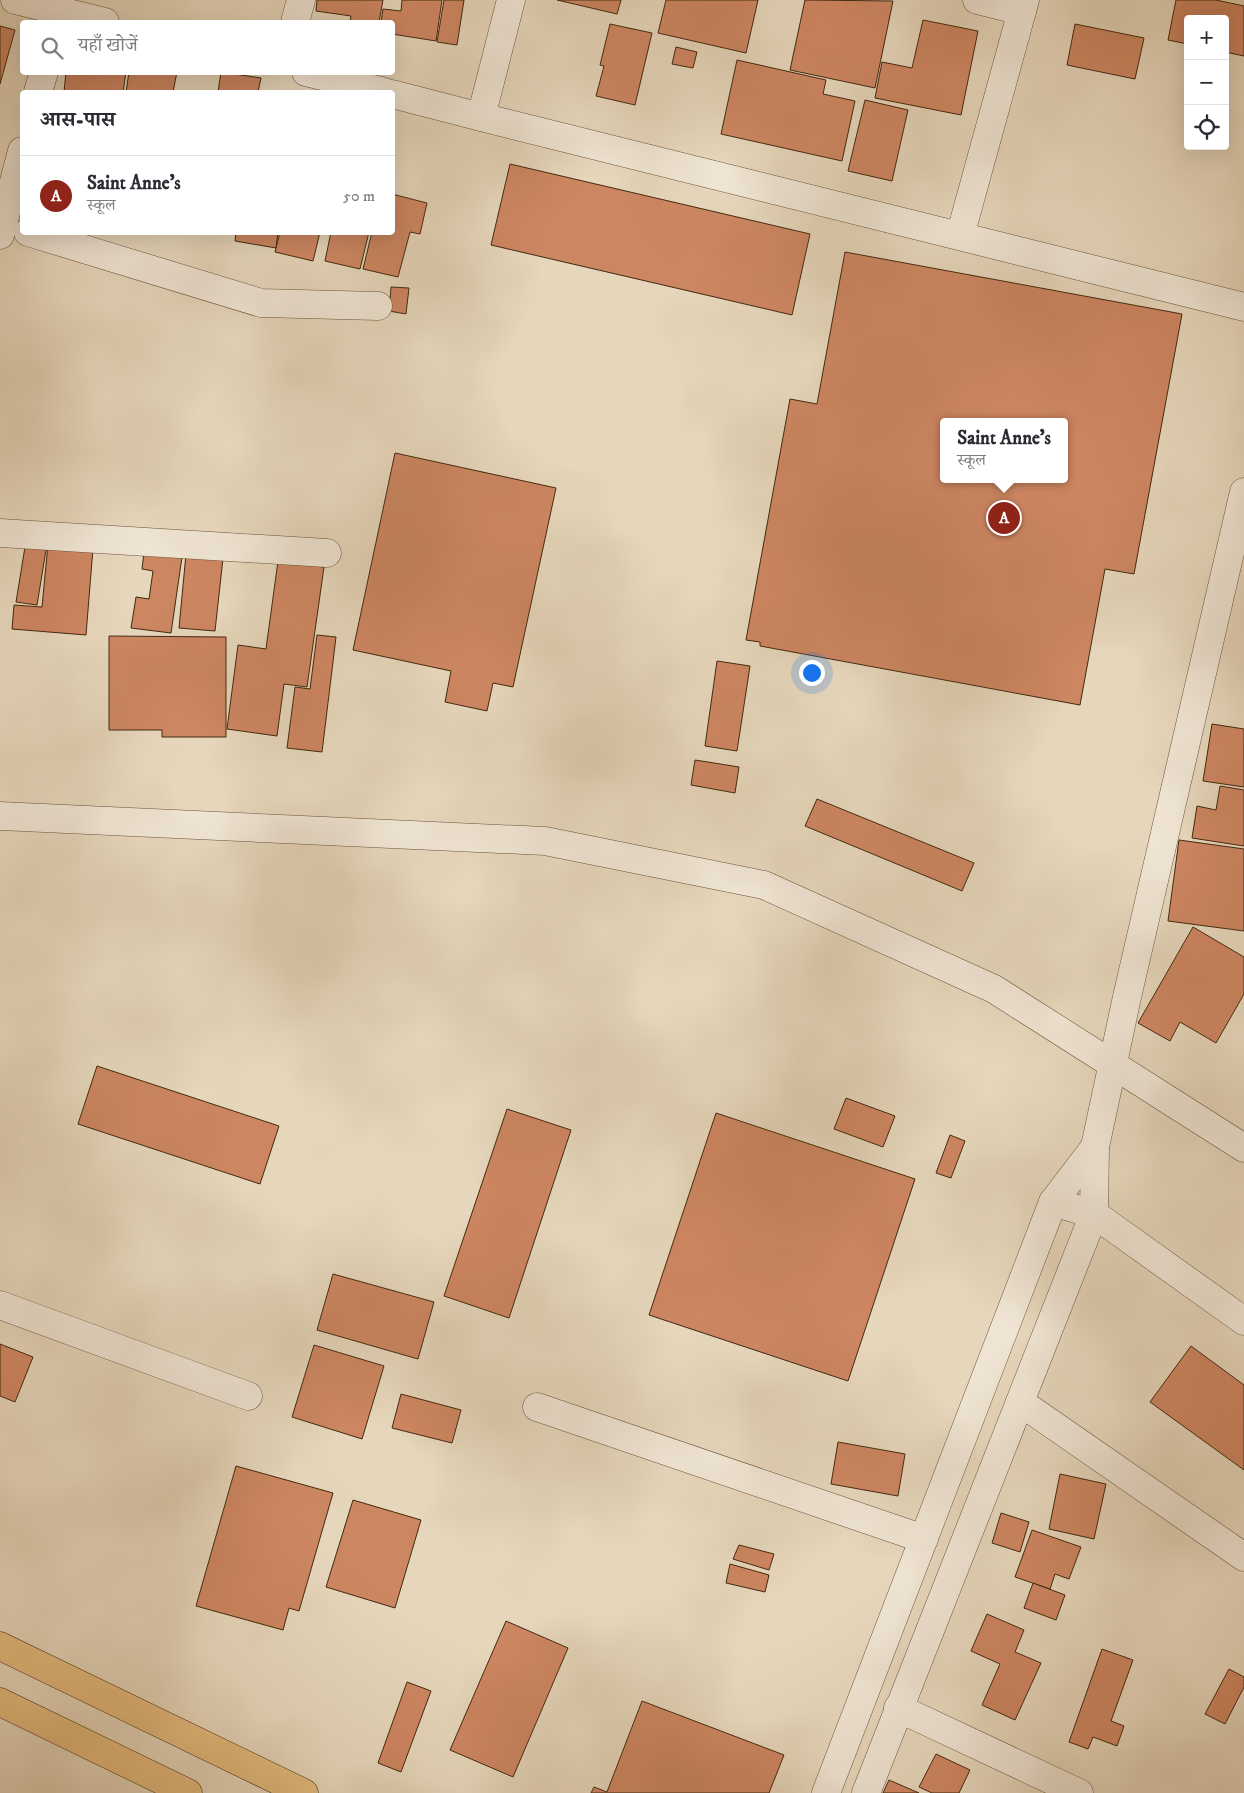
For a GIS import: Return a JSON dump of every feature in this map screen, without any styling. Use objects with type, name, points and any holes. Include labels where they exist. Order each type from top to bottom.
[{"type":"highway","points":[[0,1646],[304,1793]]},
{"type":"highway","points":[[0,1702],[188,1793]]},
{"type":"street","points":[[15,0],[97,20]]},
{"type":"street","points":[[296,20],[301,0]]},
{"type":"street","points":[[481,117],[511,0]]},
{"type":"street","points":[[960,236],[1023,6],[977,0]]},
{"type":"street","points":[[39,90],[43,75]]},
{"type":"street","points":[[318,75],[377,90]]},
{"type":"street","points":[[395,95],[1244,308]]},
{"type":"street","points":[[11,230],[20,165]]},
{"type":"street","points":[[28,235],[261,303],[378,306]]},
{"type":"street","points":[[866,1793],[1094,1214],[1095,1147],[1127,997],[1244,492]]},
{"type":"street","points":[[0,533],[327,553]]},
{"type":"street","points":[[0,816],[545,841],[764,885],[994,989],[1244,1148]]},
{"type":"street","points":[[826,1793],[1054,1202],[1095,1147]]},
{"type":"street","points":[[1054,1202],[1094,1214],[1244,1321]]},
{"type":"street","points":[[0,1305],[248,1396]]},
{"type":"street","points":[[1020,1402],[1244,1557]]},
{"type":"street","points":[[537,1408],[924,1539]]},
{"type":"street","points":[[898,1708],[1079,1793]]},
{"type":"building","points":[[317,0],[383,0],[379,20],[350,20],[351,16],[316,11]]},
{"type":"building","points":[[402,0],[442,0],[436,41],[395,34],[395,20],[381,20],[383,9],[401,11]]},
{"type":"building","points":[[444,0],[464,0],[457,45],[437,42]]},
{"type":"building","points":[[557,0],[621,0],[617,14]]},
{"type":"building","points":[[666,0],[758,0],[746,53],[658,33]]},
{"type":"building","points":[[805,0],[893,1],[875,88],[790,70]]},
{"type":"building","points":[[1176,0],[1216,0],[1244,6],[1244,56],[1229,53],[1229,15],[1184,15],[1184,43],[1168,40]]},
{"type":"building","points":[[923,20],[978,31],[961,115],[875,98],[882,62],[912,68]]},
{"type":"building","points":[[610,24],[652,33],[635,105],[596,96],[604,66],[600,65]]},
{"type":"building","points":[[1075,24],[1144,38],[1135,79],[1067,65]]},
{"type":"building","points":[[0,26],[15,30],[0,84]]},
{"type":"building","points":[[676,47],[697,52],[693,68],[672,64]]},
{"type":"building","points":[[737,60],[826,80],[823,94],[855,101],[842,161],[721,134]]},
{"type":"building","points":[[66,75],[126,75],[123,90],[64,90]]},
{"type":"building","points":[[129,75],[176,75],[173,90],[126,90]]},
{"type":"building","points":[[221,75],[241,75],[261,78],[258,90],[218,90]]},
{"type":"building","points":[[865,100],[908,110],[892,181],[848,171]]},
{"type":"building","points":[[510,164],[810,234],[792,315],[491,245]]},
{"type":"building","points":[[395,195],[427,203],[420,234],[410,232],[398,277],[363,269],[371,235],[395,235]]},
{"type":"building","points":[[236,235],[278,235],[276,248],[235,241]]},
{"type":"building","points":[[279,235],[319,235],[313,261],[275,252]]},
{"type":"building","points":[[330,235],[368,235],[360,269],[325,261]]},
{"type":"building","points":[[845,252],[1182,314],[1134,574],[1105,569],[1080,705],[760,646],[760,642],[746,640],[790,399],[817,404]]},
{"type":"building","points":[[391,287],[409,288],[406,314],[389,311]]},
{"type":"building","points":[[395,453],[556,488],[513,687],[493,683],[487,711],[445,702],[451,671],[353,650]]},
{"type":"building","points":[[48,544],[93,548],[86,635],[12,629],[14,605],[42,607]]},
{"type":"building","points":[[25,547],[46,550],[37,605],[16,602]]},
{"type":"building","points":[[144,552],[182,557],[171,633],[131,628],[136,597],[149,599],[153,571],[142,569]]},
{"type":"building","points":[[186,554],[223,558],[215,631],[179,628]]},
{"type":"building","points":[[278,561],[324,567],[307,687],[284,684],[277,736],[227,729],[238,645],[266,649]]},
{"type":"building","points":[[317,635],[336,637],[322,752],[287,748],[295,687],[310,689]]},
{"type":"building","points":[[109,636],[226,637],[226,737],[162,737],[162,730],[109,730]]},
{"type":"building","points":[[717,661],[750,666],[737,751],[705,746]]},
{"type":"building","points":[[1212,724],[1244,729],[1244,787],[1203,781]]},
{"type":"building","points":[[695,760],[739,767],[735,793],[691,785]]},
{"type":"building","points":[[1220,786],[1244,790],[1244,846],[1192,838],[1197,806],[1216,810]]},
{"type":"building","points":[[817,799],[974,863],[962,891],[805,826]]},
{"type":"building","points":[[1179,840],[1244,849],[1244,931],[1168,921]]},
{"type":"building","points":[[1193,927],[1244,957],[1244,994],[1216,1043],[1180,1022],[1170,1041],[1138,1023]]},
{"type":"building","points":[[97,1066],[279,1126],[260,1184],[78,1124]]},
{"type":"building","points":[[846,1098],[895,1116],[883,1147],[834,1129]]},
{"type":"building","points":[[507,1109],[571,1130],[509,1318],[444,1296]]},
{"type":"building","points":[[716,1113],[915,1179],[848,1381],[649,1315]]},
{"type":"building","points":[[950,1135],[965,1141],[951,1178],[936,1173]]},
{"type":"building","points":[[333,1274],[434,1302],[418,1359],[317,1330]]},
{"type":"building","points":[[0,1344],[33,1357],[15,1402],[0,1396]]},
{"type":"building","points":[[314,1345],[384,1366],[362,1439],[292,1417]]},
{"type":"building","points":[[1191,1346],[1244,1385],[1244,1470],[1150,1402]]},
{"type":"building","points":[[401,1394],[461,1410],[452,1443],[392,1428]]},
{"type":"building","points":[[838,1442],[905,1454],[898,1496],[831,1484]]},
{"type":"building","points":[[236,1466],[333,1493],[299,1611],[289,1608],[283,1630],[196,1606]]},
{"type":"building","points":[[1060,1474],[1106,1484],[1094,1539],[1049,1529]]},
{"type":"building","points":[[353,1500],[421,1520],[395,1608],[326,1587]]},
{"type":"building","points":[[1001,1513],[1029,1522],[1020,1552],[992,1543]]},
{"type":"building","points":[[1032,1530],[1081,1547],[1069,1579],[1055,1574],[1050,1589],[1015,1577]]},
{"type":"building","points":[[739,1545],[774,1554],[769,1570],[733,1559]]},
{"type":"building","points":[[730,1564],[769,1575],[765,1592],[726,1583]]},
{"type":"building","points":[[1033,1583],[1065,1595],[1056,1620],[1024,1608]]},
{"type":"building","points":[[987,1614],[1024,1630],[1015,1652],[1041,1663],[1015,1720],[982,1705],[1000,1664],[971,1651]]},
{"type":"building","points":[[506,1621],[568,1648],[513,1777],[450,1750]]},
{"type":"building","points":[[1102,1649],[1133,1660],[1111,1721],[1124,1726],[1117,1746],[1093,1737],[1088,1749],[1069,1742]]},
{"type":"building","points":[[1229,1669],[1244,1677],[1244,1687],[1225,1724],[1205,1714]]},
{"type":"building","points":[[407,1682],[431,1691],[401,1772],[378,1763]]},
{"type":"building","points":[[642,1701],[784,1755],[769,1793],[591,1793],[594,1787],[607,1792]]},
{"type":"building","points":[[936,1754],[970,1770],[959,1793],[932,1793],[919,1787]]},
{"type":"building","points":[[889,1780],[919,1793],[883,1793]]},
{"type":"place","name":"Saint Anne's","points":[[1004,518]]}]
